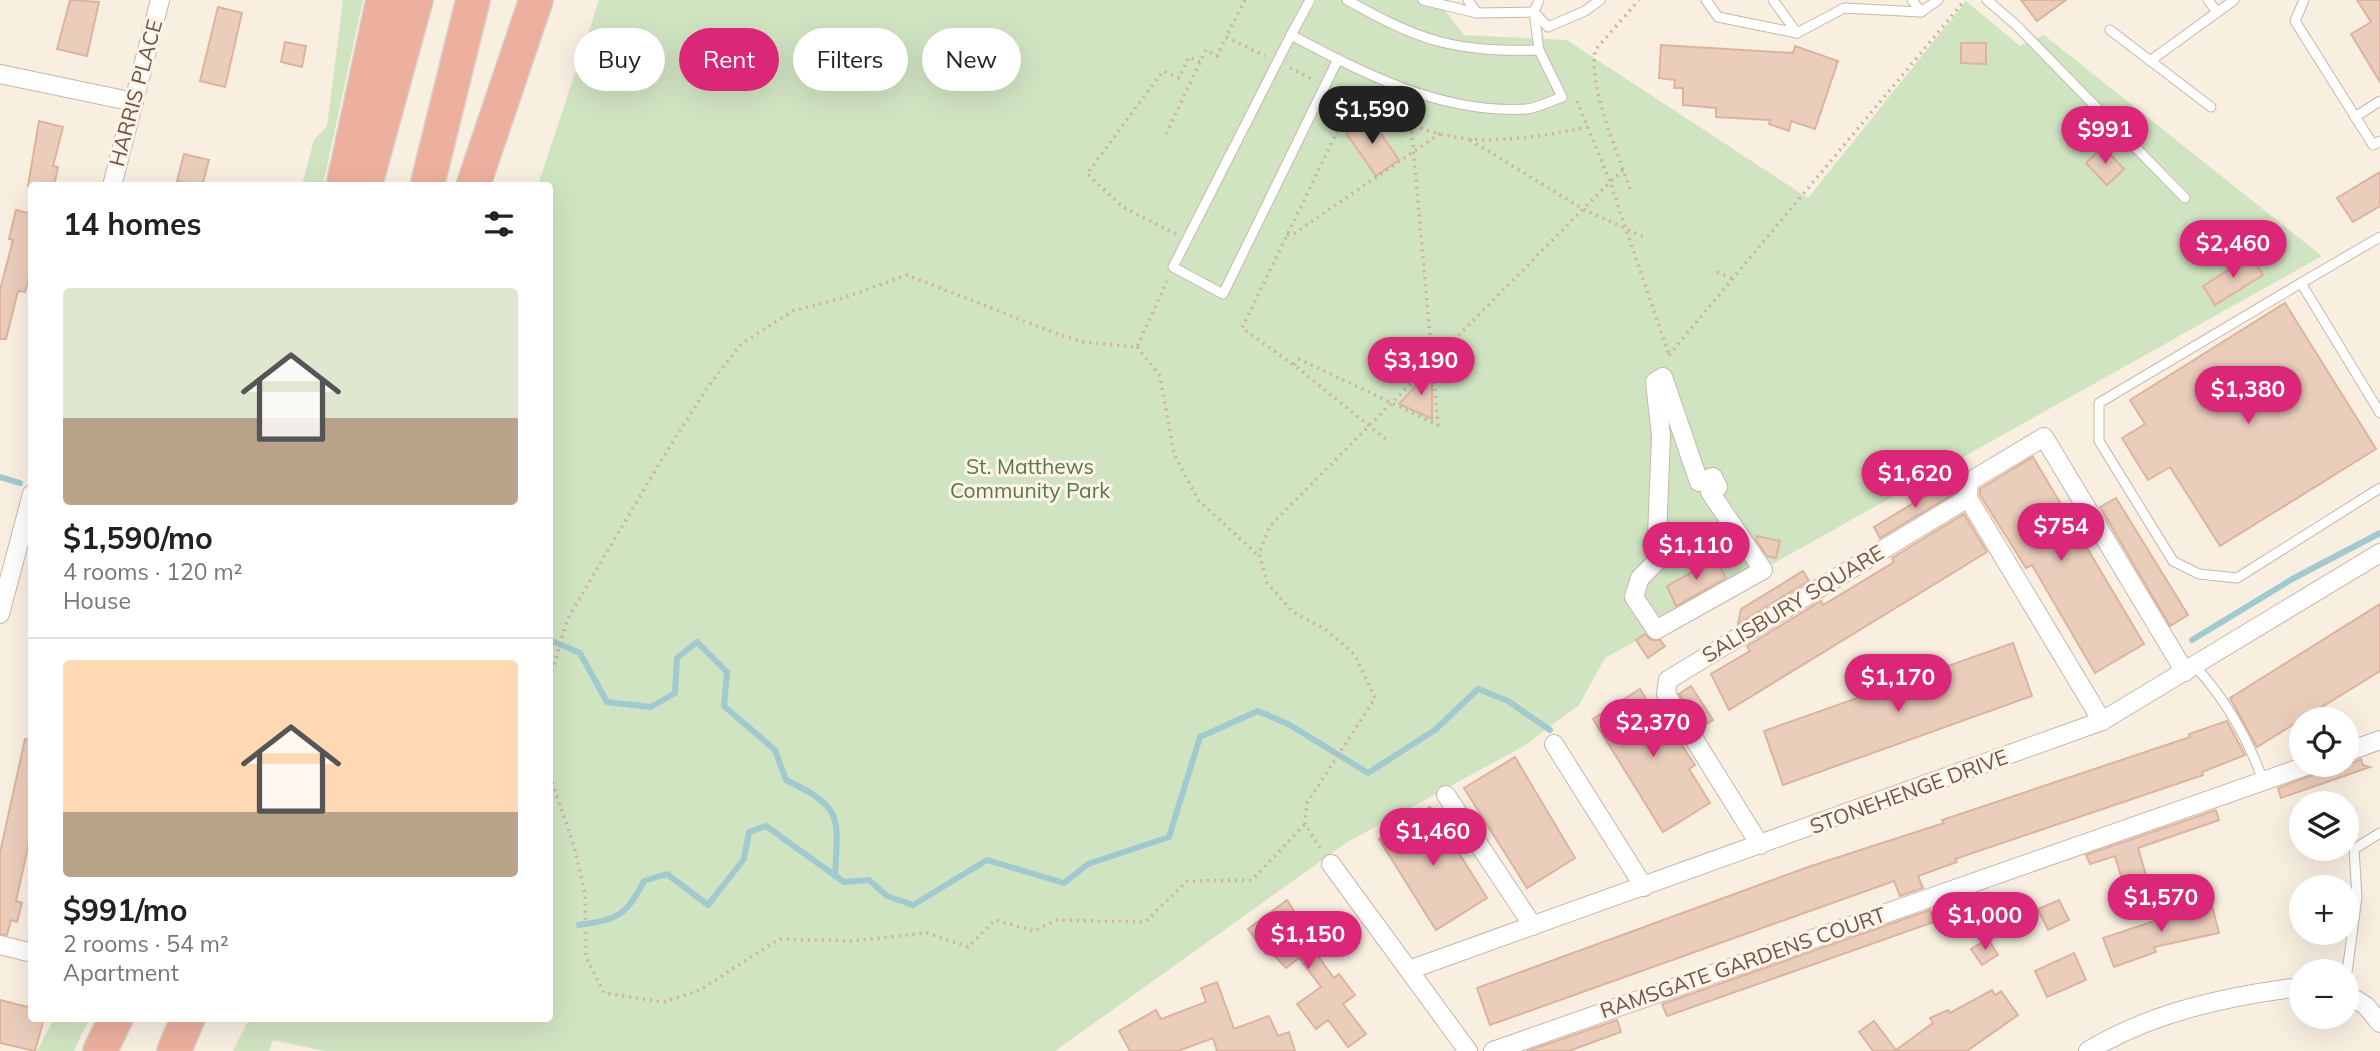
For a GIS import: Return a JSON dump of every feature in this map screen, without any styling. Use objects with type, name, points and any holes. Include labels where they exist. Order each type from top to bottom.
[{"type":"highway","points":[[344,182],[383,0]]},
{"type":"highway","points":[[366,182],[416,0]]},
{"type":"highway","points":[[428,182],[473,0]]},
{"type":"highway","points":[[474,182],[536,0]]},
{"type":"highway","points":[[100,1051],[114,1022]]},
{"type":"highway","points":[[174,1051],[186,1022]]},
{"type":"street","name":"HARRIS PLACE","points":[[113,182],[160,0]]},
{"type":"street","points":[[0,74],[134,102]]},
{"type":"street","points":[[1663,377],[1699,482],[1713,477],[1718,487],[1710,492],[1763,570],[1656,630],[1634,597],[1640,578],[1656,562],[1661,436],[1655,382],[1660,379],[1663,377]]},
{"type":"street","points":[[2102,721],[1968,498],[1969,482],[2044,437],[2190,669]]},
{"type":"street","name":"SALISBURY SQUARE","points":[[1760,845],[1666,694],[1668,680],[1968,498]]},
{"type":"street","points":[[0,614],[28,509]]},
{"type":"street","name":"STONEHENGE DRIVE","points":[[1409,970],[2102,721],[2380,553]]},
{"type":"street","points":[[2359,748],[2380,740]]},
{"type":"street","points":[[1554,744],[1644,887]]},
{"type":"street","name":"RAMSGATE GARDENS COURT","points":[[1493,1051],[2289,772]]},
{"type":"street","points":[[1446,795],[1533,926]]},
{"type":"street","points":[[1327,858],[1468,1051]]},
{"type":"street","points":[[0,945],[28,952]]},
{"type":"street","points":[[2088,1051],[2158,1018],[2223,999],[2289,989]]},
{"type":"street","points":[[2359,1001],[2380,1023]]},
{"type":"lane","points":[[1310,0],[1173,267],[1223,294],[1338,59]]},
{"type":"lane","points":[[1347,0],[1438,44],[1482,51],[1539,50]]},
{"type":"lane","points":[[1423,0],[1477,13],[1534,12],[1548,27],[1585,11],[1601,0]]},
{"type":"lane","points":[[1468,0],[1477,13]]},
{"type":"lane","points":[[1291,35],[1366,74],[1418,94],[1476,106],[1528,109],[1562,97],[1539,50],[1534,12],[1539,0]]},
{"type":"lane","points":[[1706,0],[1718,17],[1797,33],[1841,4],[1921,12],[1938,0]]},
{"type":"lane","points":[[1773,0],[1797,33]]},
{"type":"lane","points":[[1912,0],[1921,12]]},
{"type":"lane","points":[[1987,0],[2016,25],[2185,198]]},
{"type":"lane","points":[[2208,0],[2217,12]]},
{"type":"lane","points":[[2150,61],[2234,0]]},
{"type":"lane","points":[[2304,0],[2295,21],[2373,145],[2380,141]]},
{"type":"lane","points":[[2110,30],[2211,107]]},
{"type":"lane","points":[[2355,117],[2380,101]]},
{"type":"lane","points":[[2380,237],[2099,403],[2099,440],[2174,561],[2199,574],[2237,578],[2380,488]]},
{"type":"lane","points":[[2301,283],[2380,413]]},
{"type":"lane","points":[[2190,669],[2217,690],[2253,752],[2263,781]]},
{"type":"lane","points":[[2349,959],[2357,897],[2354,849],[2380,833]]},
{"type":"path","points":[[1630,189],[1602,107],[1593,59],[1596,49],[1639,0]]},
{"type":"path","points":[[1660,379],[1657,369],[1965,0]]},
{"type":"path","points":[[1166,134],[1206,50],[1217,56],[1226,37]]},
{"type":"path","points":[[1187,239],[1123,207],[1087,174],[1163,71],[1179,78],[1189,57],[1200,62]]},
{"type":"path","points":[[1573,90],[1610,182],[1669,355]]},
{"type":"path","points":[[1353,99],[1242,328],[1294,365],[1388,441]]},
{"type":"path","points":[[1294,365],[1300,359],[1438,425],[1411,124]]},
{"type":"path","points":[[1287,234],[1296,233],[1442,132]]},
{"type":"path","points":[[1468,139],[1583,209],[1644,236]]},
{"type":"path","points":[[553,784],[575,846],[585,893],[586,957],[604,993],[664,1002],[701,989],[779,939],[853,941],[927,933],[968,947],[995,920],[1034,931],[1057,920],[1145,922],[1187,881],[1252,880],[1305,824],[1307,803],[1375,698],[1355,655],[1325,629],[1293,612],[1267,583],[1259,552],[1270,526],[1623,170]]},
{"type":"path","points":[[1717,272],[1733,279]]},
{"type":"path","points":[[553,660],[568,618],[707,388],[741,344],[793,311],[843,298],[907,275],[1084,342],[1137,346],[1160,376],[1174,454],[1199,501],[1260,557]]},
{"type":"path","points":[[1137,346],[1161,295]]},
{"type":"path","points":[[1305,824],[1327,858]]},
{"type":"green space","points":[[343,0],[363,0],[324,182],[303,182],[314,140],[327,126]]},
{"type":"green space","name":"St. Matthews Community Park","points":[[599,0],[1437,0],[1464,35],[1567,40],[1808,198],[1966,1],[2020,46],[2044,35],[2322,256],[1605,658],[1579,705],[1524,746],[1346,843],[1055,1051],[325,1051],[273,1040],[269,1051],[233,1051],[248,1022],[553,1022],[553,182],[539,182],[574,76],[574,91],[665,91],[665,28],[590,28]]},
{"type":"green space","points":[[52,1022],[88,1022],[74,1051],[37,1051]]},
{"type":"building","points":[[70,0],[99,2],[87,56],[57,49]]},
{"type":"building","points":[[2021,0],[2066,0],[2037,21]]},
{"type":"building","points":[[2357,0],[2380,0],[2380,82],[2351,34],[2371,22]]},
{"type":"building","points":[[218,7],[242,13],[225,87],[200,81]]},
{"type":"building","points":[[285,42],[306,46],[302,67],[281,62]]},
{"type":"building","points":[[1961,43],[1986,43],[1986,64],[1961,63]]},
{"type":"building","points":[[1661,45],[1793,53],[1795,46],[1838,61],[1815,129],[1791,121],[1789,131],[1769,124],[1770,120],[1716,117],[1716,108],[1683,105],[1683,88],[1674,88],[1675,80],[1659,78]]},
{"type":"building","points":[[1369,117],[1399,160],[1376,176],[1346,133]]},
{"type":"building","points":[[39,121],[63,127],[53,166],[58,167],[55,182],[29,182]]},
{"type":"building","points":[[2103,147],[2124,169],[2107,185],[2086,163]]},
{"type":"building","points":[[184,154],[209,160],[203,182],[177,181]]},
{"type":"building","points":[[2380,172],[2380,206],[2353,222],[2337,198]]},
{"type":"building","points":[[16,210],[28,213],[28,281],[25,292],[18,291],[6,339],[0,339],[0,290],[13,240],[9,239]]},
{"type":"building","points":[[2251,256],[2263,275],[2215,305],[2203,286]]},
{"type":"building","points":[[2285,303],[2376,449],[2220,546],[2170,467],[2148,480],[2122,438],[2145,424],[2130,400]]},
{"type":"building","points":[[1432,369],[1432,419],[1399,404]]},
{"type":"building","points":[[2033,457],[2144,644],[2095,673],[2032,565],[2026,568],[1980,495],[1980,489]]},
{"type":"building","points":[[1948,482],[1955,493],[1880,538],[1874,527]]},
{"type":"building","points":[[2116,498],[2188,615],[2170,626],[2100,507]]},
{"type":"building","points":[[1964,514],[1987,552],[1729,710],[1711,674],[1750,651],[1747,646],[1821,601],[1823,605],[1894,562],[1892,558]]},
{"type":"building","points":[[1757,536],[1780,541],[1776,558],[1767,556],[1756,540]]},
{"type":"building","points":[[1716,559],[1726,578],[1676,606],[1667,586]]},
{"type":"building","points":[[1803,571],[1809,581],[1738,624],[1741,609]]},
{"type":"building","points":[[2380,604],[2380,671],[2322,707],[2289,707],[2289,727],[2257,747],[2230,698]]},
{"type":"building","points":[[1645,634],[1651,640],[1660,640],[1665,646],[1648,658],[1636,640]]},
{"type":"building","points":[[2013,643],[2032,696],[1783,785],[1764,731]]},
{"type":"building","points":[[1691,686],[1713,720],[1700,728],[1679,694]]},
{"type":"building","points":[[1640,689],[1653,710],[1660,706],[1681,739],[1679,741],[1695,765],[1689,769],[1710,803],[1663,832],[1593,719]]},
{"type":"building","points":[[2227,721],[2245,755],[2202,772],[2203,775],[1955,859],[1957,862],[1918,876],[1923,888],[1900,896],[1894,881],[1490,1025],[1477,988],[1811,866],[1944,823],[1942,820],[2190,737],[2189,734]]},
{"type":"building","points":[[25,739],[28,739],[28,847],[16,901],[22,903],[17,922],[11,920],[7,935],[0,934],[0,853]]},
{"type":"building","points":[[1515,757],[1575,858],[1527,888],[1464,788]]},
{"type":"building","points":[[2361,759],[2363,765],[2370,767],[2359,771]]},
{"type":"building","points":[[2308,777],[2341,777],[2301,791],[2289,791],[2289,795],[2281,798],[2278,788]]},
{"type":"building","points":[[1430,807],[1487,898],[1436,930],[1379,839]]},
{"type":"building","points":[[2216,810],[2219,820],[2138,848],[2150,889],[2127,896],[2115,856],[2090,864],[2086,855]]},
{"type":"building","points":[[1287,900],[1316,945],[1312,948],[1334,978],[1339,974],[1355,995],[1343,1004],[1366,1034],[1348,1047],[1328,1020],[1316,1029],[1297,1004],[1321,987],[1299,958],[1286,968],[1270,951],[1266,954],[1248,929]]},
{"type":"building","points":[[2059,900],[2069,920],[2048,930],[2038,909]]},
{"type":"building","points":[[2211,902],[2219,933],[2154,947],[2156,952],[2114,967],[2103,938]]},
{"type":"building","points":[[1930,910],[1934,922],[1667,1016],[1662,1004]]},
{"type":"building","points":[[1988,939],[1998,955],[1982,965],[1971,949]]},
{"type":"building","points":[[2074,953],[2086,980],[2047,997],[2035,971]]},
{"type":"building","points":[[1217,982],[1234,1029],[1269,1016],[1278,1036],[1289,1032],[1295,1051],[1217,1051],[1213,1038],[1178,1051],[1130,1051],[1119,1031],[1156,1010],[1161,1019],[1206,1002],[1201,988]]},
{"type":"building","points":[[1992,990],[1995,995],[2001,991],[2018,1015],[1967,1051],[1873,1051],[1859,1032],[1874,1021],[1896,1050],[1933,1023],[1930,1018],[1948,1010],[1950,1013]]},
{"type":"building","points":[[0,1000],[28,1007],[28,1022],[43,1022],[35,1051],[0,1043]]},
{"type":"building","points":[[1617,1020],[1621,1032],[1569,1051],[1527,1051]]},
{"type":"waterway","points":[[0,477],[20,483]]},
{"type":"waterway","points":[[2192,640],[2294,578],[2380,533]]},
{"type":"waterway","points":[[553,641],[580,653],[607,702],[651,707],[675,693],[677,658],[697,642],[727,672],[724,706],[775,750],[786,780],[819,798],[828,807],[836,827],[835,876]]},
{"type":"waterway","points":[[579,925],[603,921],[619,914],[631,902],[644,881],[667,874],[708,905],[744,859],[749,832],[766,826],[844,882],[869,880],[887,896],[913,905],[987,860],[1064,883],[1088,864],[1169,837],[1200,737],[1258,711],[1290,725],[1368,773],[1435,730],[1478,689],[1508,701],[1550,730]]}]
